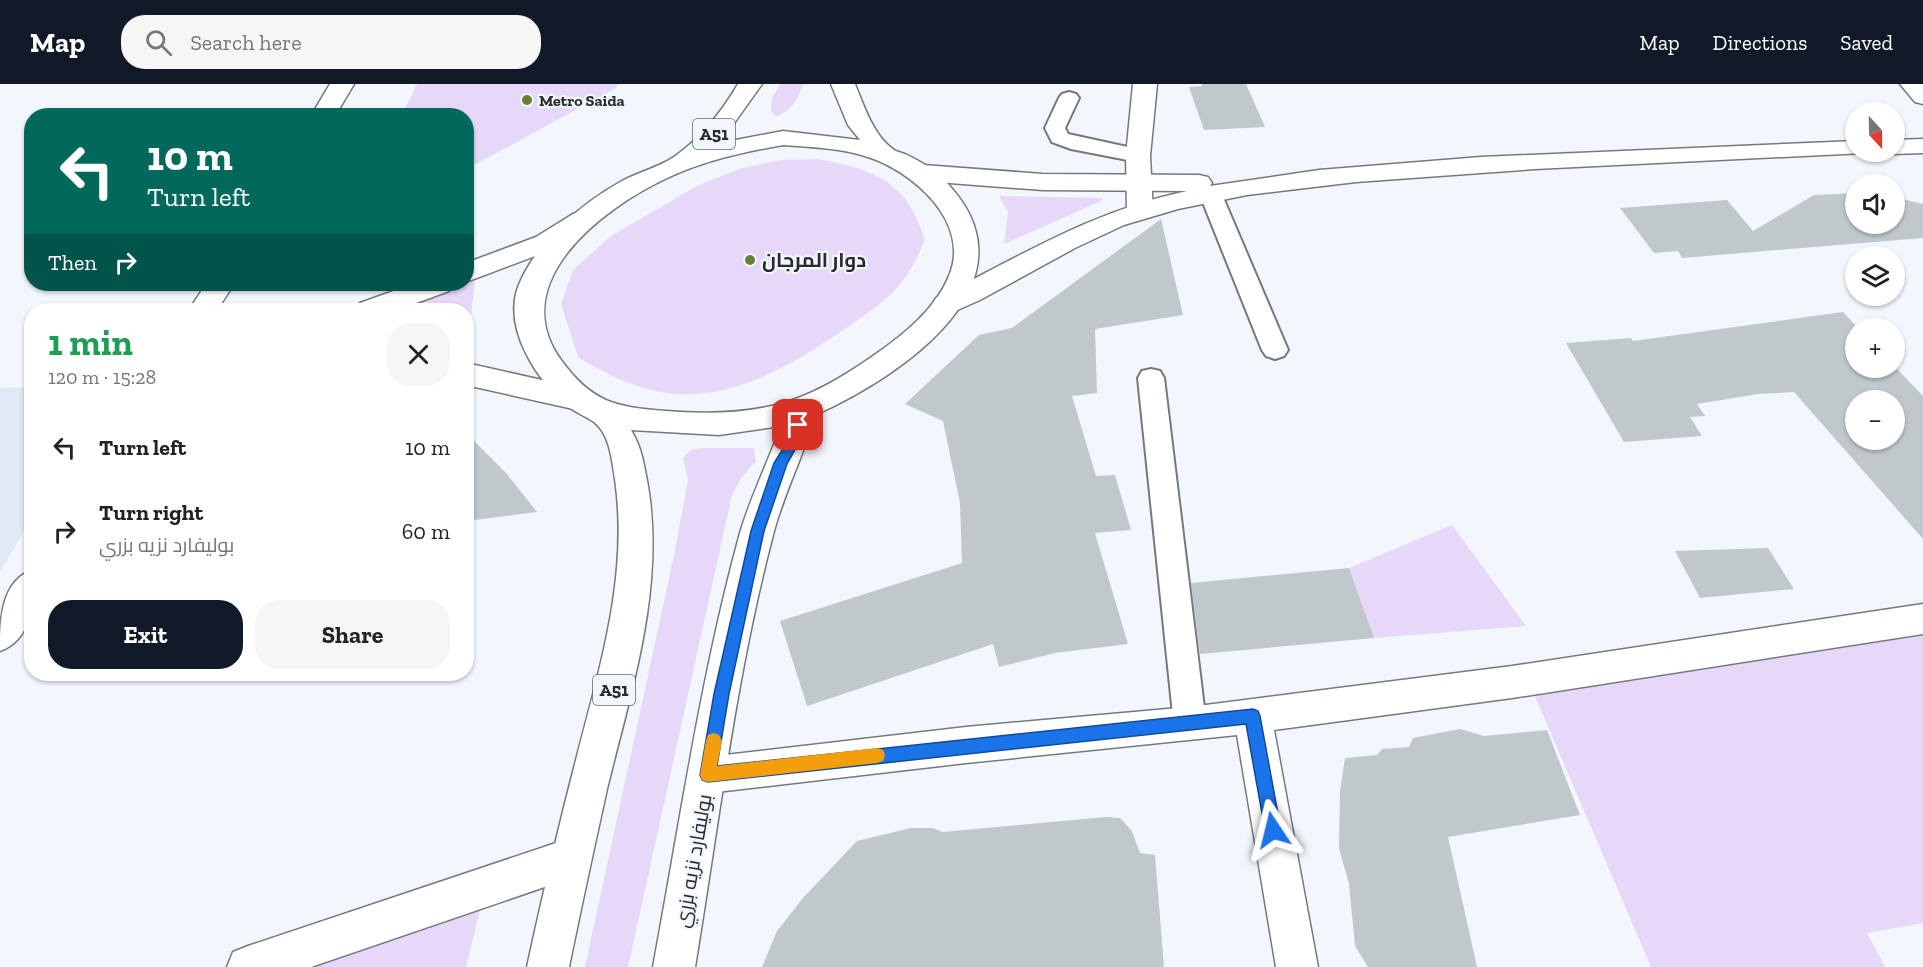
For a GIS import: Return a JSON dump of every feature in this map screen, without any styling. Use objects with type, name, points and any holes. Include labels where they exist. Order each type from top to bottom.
[{"type":"main road","points":[[328,108],[342,84]]},
{"type":"main road","name":"A51","points":[[548,967],[571,858],[619,667],[636,571],[636,512],[626,449],[592,407],[549,366],[537,346],[531,323],[531,291],[552,254],[582,220],[616,194],[696,153],[735,107],[750,84]]},
{"type":"main road","name":"A51","points":[[843,84],[860,125],[886,156]]},
{"type":"main road","points":[[1140,211],[1138,156],[1145,84]]},
{"type":"main road","points":[[1912,84],[1923,97]]},
{"type":"main road","name":"A51","points":[[592,407],[671,424],[739,423],[802,409],[858,381],[911,341],[946,305],[964,274],[966,244],[954,212],[941,190],[923,173],[886,156],[855,146],[820,140],[783,138],[740,144],[663,168]]},
{"type":"main road","points":[[1905,147],[1923,146]]},
{"type":"main road","points":[[923,173],[1043,182],[1273,183],[1480,165],[1845,148]]},
{"type":"main road","points":[[946,305],[1103,225],[1140,211],[1273,183]]},
{"type":"main road","points":[[474,270],[544,243],[582,220]]},
{"type":"main road","points":[[389,303],[420,291]]},
{"type":"main road","points":[[474,376],[592,407]]},
{"type":"main road","name":"بوليفارد نزيه بزري","points":[[674,967],[722,694],[758,531],[781,463],[794,441],[802,409]]},
{"type":"main road","points":[[0,636],[24,597]]},
{"type":"main road","points":[[708,775],[966,745],[1253,716],[1512,682],[1923,619]]},
{"type":"main road","points":[[1253,716],[1297,967]]},
{"type":"main road","points":[[248,967],[571,858]]},
{"type":"lane","points":[[1070,98],[1055,128],[1059,138],[1071,143],[1138,156]]},
{"type":"lane","points":[[1211,195],[1275,350]]},
{"type":"lane","points":[[1151,378],[1190,724]]},
{"type":"shaded area","points":[[417,84],[618,84],[616,88],[474,165],[474,108],[405,108]]},
{"type":"shaded area","points":[[780,84],[803,84],[793,104],[776,116],[771,111],[772,98]]},
{"type":"shaded area","points":[[818,159],[856,168],[886,182],[909,204],[918,220],[925,240],[916,260],[895,290],[872,310],[812,350],[775,371],[716,391],[679,394],[648,389],[619,379],[578,357],[561,304],[573,270],[611,236],[697,186],[739,169],[780,160]]},
{"type":"shaded area","points":[[999,196],[1102,198],[1103,200],[1004,244],[1008,212]]},
{"type":"shaded area","points":[[448,291],[474,291],[472,303],[415,303]]},
{"type":"shaded area","points":[[24,387],[24,531],[0,572],[0,388]]},
{"type":"shaded area","points":[[754,448],[756,461],[741,478],[732,495],[628,967],[585,967],[674,555],[688,480],[683,458],[691,450]]},
{"type":"shaded area","points":[[1452,525],[1526,626],[1374,638],[1349,568]]},
{"type":"shaded area","points":[[1923,634],[1923,923],[1867,933],[1885,967],[1651,967],[1534,694]]},
{"type":"shaded area","points":[[481,906],[466,967],[309,967]]},
{"type":"building","points":[[1202,84],[1246,84],[1265,127],[1204,130],[1189,87],[1202,86]]},
{"type":"building","points":[[1845,194],[1845,234],[1905,234],[1905,200],[1923,204],[1923,238],[1682,258],[1678,251],[1654,253],[1620,208],[1727,200],[1753,231],[1814,195]]},
{"type":"building","points":[[1161,219],[1183,315],[1095,329],[1097,393],[1072,396],[1096,476],[1115,475],[1131,530],[1095,533],[1128,644],[1055,653],[999,667],[993,644],[807,706],[780,621],[962,563],[960,503],[943,421],[905,404],[979,335],[1012,328]]},
{"type":"building","points":[[1843,312],[1849,318],[1845,318],[1845,378],[1905,377],[1923,396],[1923,539],[1794,392],[1758,394],[1697,404],[1705,416],[1690,417],[1702,436],[1624,442],[1566,343],[1631,338],[1633,341]]},
{"type":"building","points":[[474,441],[506,473],[537,512],[474,520]]},
{"type":"building","points":[[1768,548],[1794,589],[1700,598],[1675,551]]},
{"type":"building","points":[[1349,568],[1374,638],[1200,654],[1191,583]]},
{"type":"building","points":[[1460,729],[1484,736],[1547,730],[1580,815],[1448,837],[1477,967],[1368,967],[1355,946],[1349,884],[1339,848],[1340,791],[1345,758],[1377,755],[1382,749],[1409,747],[1413,738]]},
{"type":"building","points":[[1106,817],[1120,818],[1132,831],[1140,853],[1155,855],[1164,967],[762,967],[777,931],[803,898],[857,841],[911,828],[932,828],[943,832]]},
{"type":"slow traffic","points":[[714,741],[708,775],[877,755]]},
{"type":"place","name":"Metro Saida","points":[[527,100]]},
{"type":"place","name":"دوار المرجان","points":[[750,260]]},
{"type":"route","points":[[798,425],[794,441],[781,463],[758,531],[741,600],[708,775],[966,745],[1253,716],[1273,830]]}]
